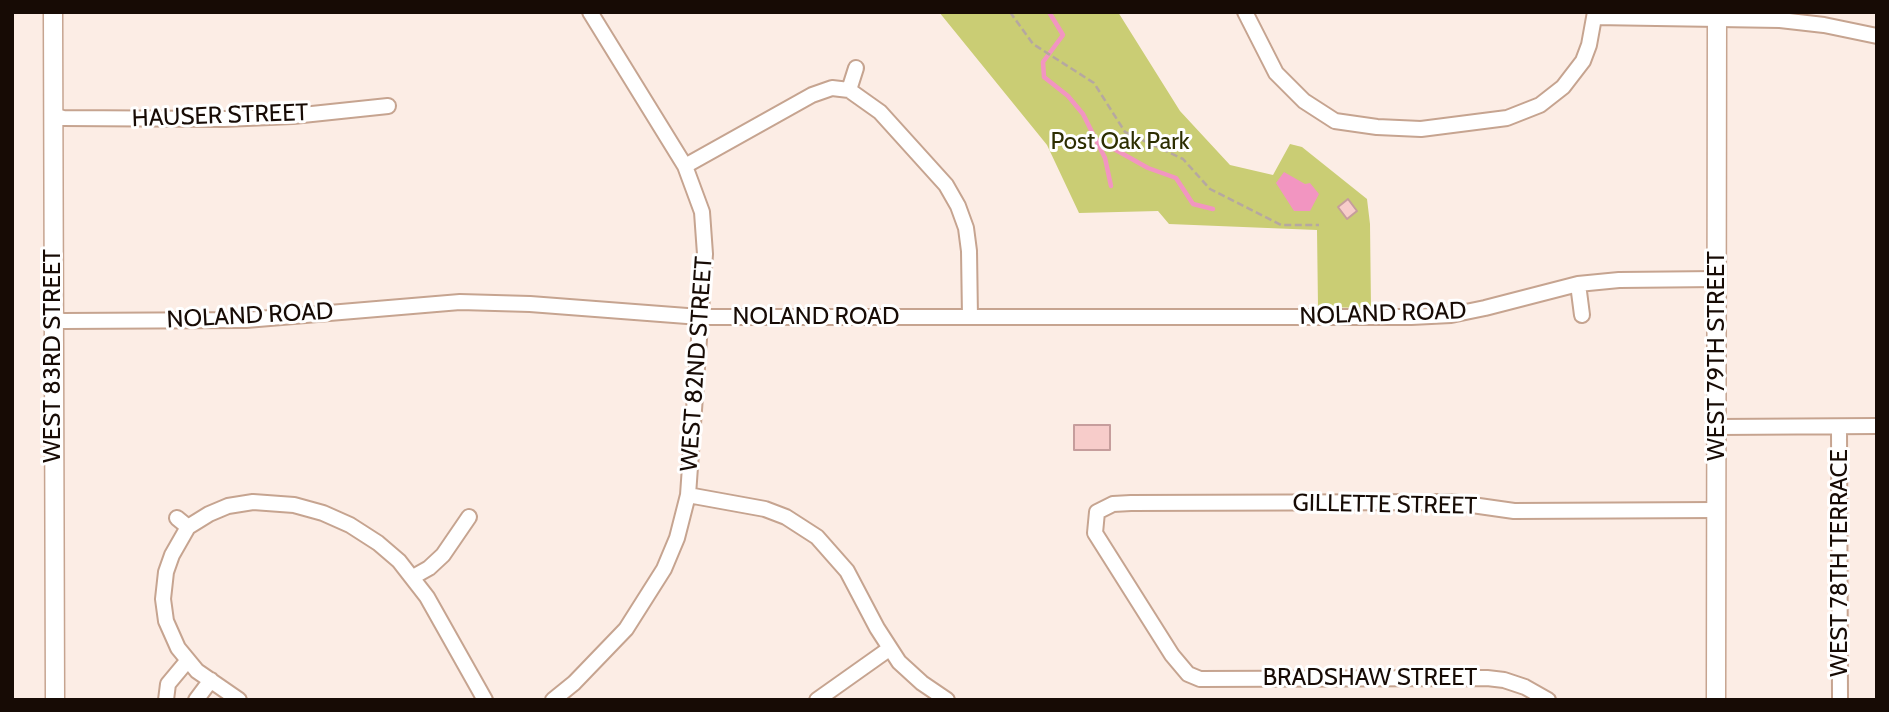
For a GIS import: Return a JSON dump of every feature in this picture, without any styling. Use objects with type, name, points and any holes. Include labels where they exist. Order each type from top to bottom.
[{"type":"street","name":"WEST 83RD STREET","points":[[53,12],[55,700]]},
{"type":"street","points":[[1245,12],[1276,73],[1304,102],[1335,121],[1421,129],[1507,118],[1540,104],[1563,87],[1583,61],[1595,15],[1717,16],[1780,20],[1825,18],[1877,36]]},
{"type":"street","name":"WEST 82ND STREET","points":[[553,700],[603,655],[626,629],[664,569],[677,538],[688,495],[705,254],[702,212],[685,166],[593,13]]},
{"type":"street","name":"WEST 79TH STREET","points":[[1716,700],[1717,16]]},
{"type":"street","points":[[849,90],[856,68]]},
{"type":"street","points":[[685,166],[813,95],[832,88],[849,90],[880,112],[946,185],[958,205],[966,228],[969,251],[970,317]]},
{"type":"street","name":"HAUSER STREET","points":[[53,115],[63,118],[224,119],[388,106]]},
{"type":"street","name":"NOLAND ROAD","points":[[53,318],[76,321],[246,320],[460,302],[530,303],[700,317],[1411,317],[1451,315],[1578,284],[1619,280],[1717,279]]},
{"type":"street","points":[[1578,284],[1582,316]]},
{"type":"street","points":[[1718,427],[1877,426]]},
{"type":"street","name":"WEST 78TH TERRACE","points":[[1839,427],[1840,700]]},
{"type":"street","points":[[688,495],[765,509],[786,517],[817,537],[848,571],[889,649],[922,683],[947,700]]},
{"type":"street","points":[[239,700],[197,671],[178,648],[171,633],[163,599],[166,572],[182,522],[240,504],[265,502],[295,505],[323,513],[350,525],[378,543],[413,577],[427,597],[485,700]]},
{"type":"street","name":"GILLETTE STREET","points":[[1188,674],[1172,655],[1095,533],[1097,512],[1113,504],[1451,502],[1514,511],[1717,510]]},
{"type":"street","points":[[413,577],[429,568],[443,555],[469,517]]},
{"type":"street","points":[[817,700],[889,649]]},
{"type":"street","points":[[166,700],[168,684],[188,660]]},
{"type":"street","name":"BRADSHAW STREET","points":[[1188,674],[1200,678],[1487,678],[1525,687],[1548,700]]},
{"type":"street","points":[[196,700],[211,680]]},
{"type":"path","points":[[1010,12],[1033,44],[1094,83],[1125,132],[1183,159],[1210,189],[1281,225],[1320,225]]},
{"type":"green space","name":"Post Oak Park","points":[[939,12],[1118,12],[1180,111],[1230,165],[1273,175],[1290,144],[1302,147],[1367,199],[1371,308],[1318,307],[1317,230],[1169,224],[1158,211],[1079,213],[1047,145]]},
{"type":"shaded area","points":[[1284,172],[1305,184],[1310,183],[1319,194],[1310,211],[1294,211],[1276,183]]},
{"type":"building","points":[[1348,199],[1357,211],[1347,219],[1338,207]]},
{"type":"building","points":[[1074,425],[1110,425],[1110,450],[1074,450]]},
{"type":"waterway","points":[[1049,12],[1063,35],[1043,62],[1044,77],[1068,96],[1083,114],[1105,158],[1111,186]]},
{"type":"waterway","points":[[1098,140],[1148,168],[1176,178],[1193,204],[1213,209]]}]
